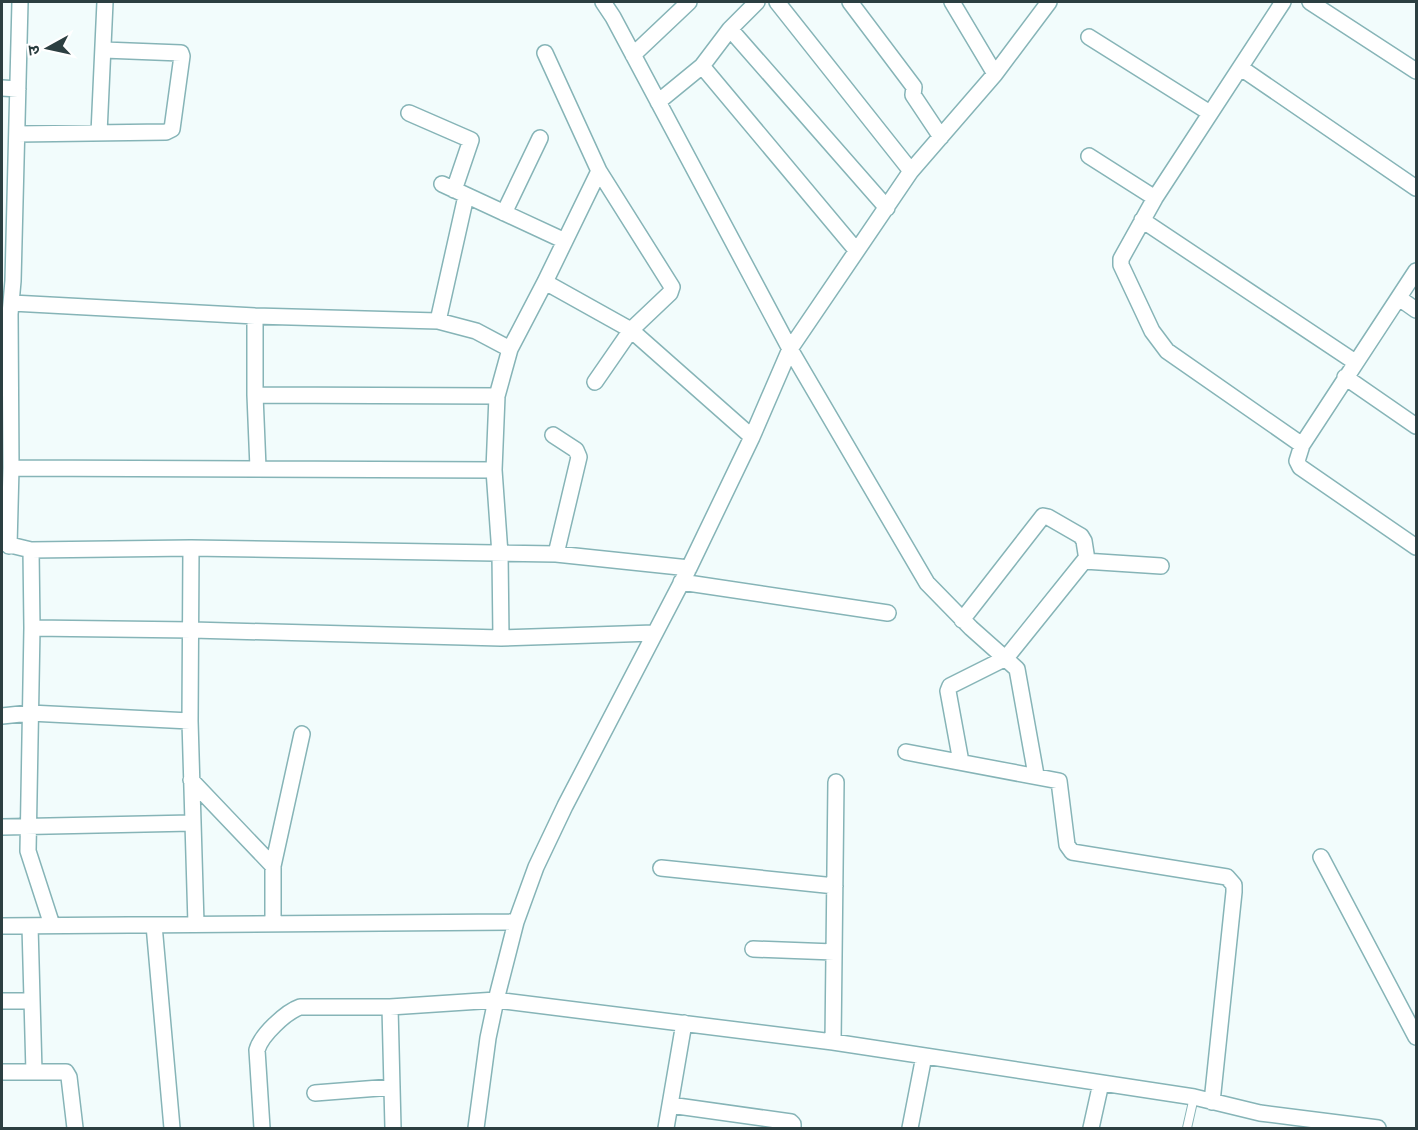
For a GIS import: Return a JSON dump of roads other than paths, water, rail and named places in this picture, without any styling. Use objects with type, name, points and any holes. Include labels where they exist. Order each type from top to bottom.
[{"type":"street","points":[[20,2],[17,134],[7,280],[6,392],[11,468],[5,544],[31,550],[191,548],[556,554],[685,575],[888,613]]},
{"type":"street","points":[[99,133],[105,2]]},
{"type":"street","points":[[603,2],[790,349],[927,584],[962,620],[1017,669],[1036,775]]},
{"type":"street","points":[[658,102],[702,66],[730,29],[757,2]]},
{"type":"street","points":[[777,2],[911,171]]},
{"type":"street","points":[[952,2],[995,74]]},
{"type":"street","points":[[476,1128],[488,1038],[496,1000],[516,922],[536,867],[564,806],[685,575],[752,437],[790,349],[911,171],[995,74],[1049,2]]},
{"type":"street","points":[[1283,2],[1155,198],[1122,255],[1121,265],[1156,339],[1175,358],[1302,445]]},
{"type":"street","points":[[1310,2],[1416,71]]},
{"type":"street","points":[[633,55],[682,4]]},
{"type":"street","points":[[859,5],[914,87],[913,95],[941,137]]},
{"type":"street","points":[[730,29],[887,208]]},
{"type":"street","points":[[1089,36],[1210,113]]},
{"type":"street","points":[[17,134],[166,132],[172,129],[182,56],[179,52],[104,50]]},
{"type":"street","points":[[545,53],[599,171],[672,286],[670,293],[631,330],[595,382]]},
{"type":"street","points":[[702,66],[856,250]]},
{"type":"street","points":[[1241,68],[1416,188]]},
{"type":"street","points":[[2,88],[18,89]]},
{"type":"street","points":[[409,113],[471,140],[454,190],[438,321]]},
{"type":"street","points":[[504,213],[540,138]]},
{"type":"street","points":[[1089,156],[1155,198]]},
{"type":"street","points":[[501,639],[500,554],[494,470],[497,396],[510,349],[599,171]]},
{"type":"street","points":[[454,190],[565,241]]},
{"type":"street","points":[[1142,220],[1355,362]]},
{"type":"street","points":[[1416,271],[1302,445],[1297,461],[1300,467],[1416,547]]},
{"type":"street","points":[[545,282],[631,330],[752,437]]},
{"type":"street","points":[[1399,298],[1416,310]]},
{"type":"street","points":[[8,310],[438,321],[476,331],[510,349]]},
{"type":"street","points":[[255,316],[258,468]]},
{"type":"street","points":[[1345,377],[1416,426]]},
{"type":"street","points":[[255,395],[497,396]]},
{"type":"street","points":[[553,435],[576,450],[579,457],[556,554]]},
{"type":"street","points":[[11,468],[494,470]]},
{"type":"street","points":[[962,620],[1043,516],[1048,516],[1081,536],[1087,560]]},
{"type":"street","points":[[191,548],[190,721],[196,924]]},
{"type":"street","points":[[31,550],[32,628],[28,827],[30,859],[52,925]]},
{"type":"street","points":[[961,762],[949,688],[952,685],[1006,658],[1080,563],[1087,560],[1161,566]]},
{"type":"street","points":[[32,628],[501,639],[654,633]]},
{"type":"street","points":[[2,716],[30,713],[190,721]]},
{"type":"street","points":[[273,924],[273,866],[302,734]]},
{"type":"street","points":[[906,752],[1036,775],[1060,782],[1067,845],[1070,850],[1227,877],[1234,885],[1212,1102]]},
{"type":"street","points":[[191,780],[273,866]]},
{"type":"street","points":[[832,1042],[836,782]]},
{"type":"street","points":[[2,827],[192,823]]},
{"type":"street","points":[[1321,856],[1416,1036]]},
{"type":"street","points":[[661,868],[835,886]]},
{"type":"street","points":[[2,926],[516,922]]},
{"type":"street","points":[[154,925],[171,1128]]},
{"type":"street","points":[[30,926],[34,1072]]},
{"type":"street","points":[[753,949],[834,952]]},
{"type":"street","points":[[262,1128],[257,1050],[261,1041],[285,1014],[300,1007],[390,1007],[496,1000],[832,1042],[1194,1097],[1258,1121],[1378,1128]]},
{"type":"street","points":[[2,1001],[32,1001]]},
{"type":"street","points":[[390,1007],[393,1128]]},
{"type":"street","points":[[666,1128],[684,1023]]},
{"type":"street","points":[[910,1128],[924,1056]]},
{"type":"street","points":[[2,1072],[63,1071],[68,1074],[75,1128]]},
{"type":"street","points":[[1091,1128],[1101,1083]]},
{"type":"street","points":[[315,1093],[392,1087]]},
{"type":"street","points":[[670,1105],[791,1122],[793,1128]]},
{"type":"lane","points":[[1187,1128],[1194,1097]]}]
